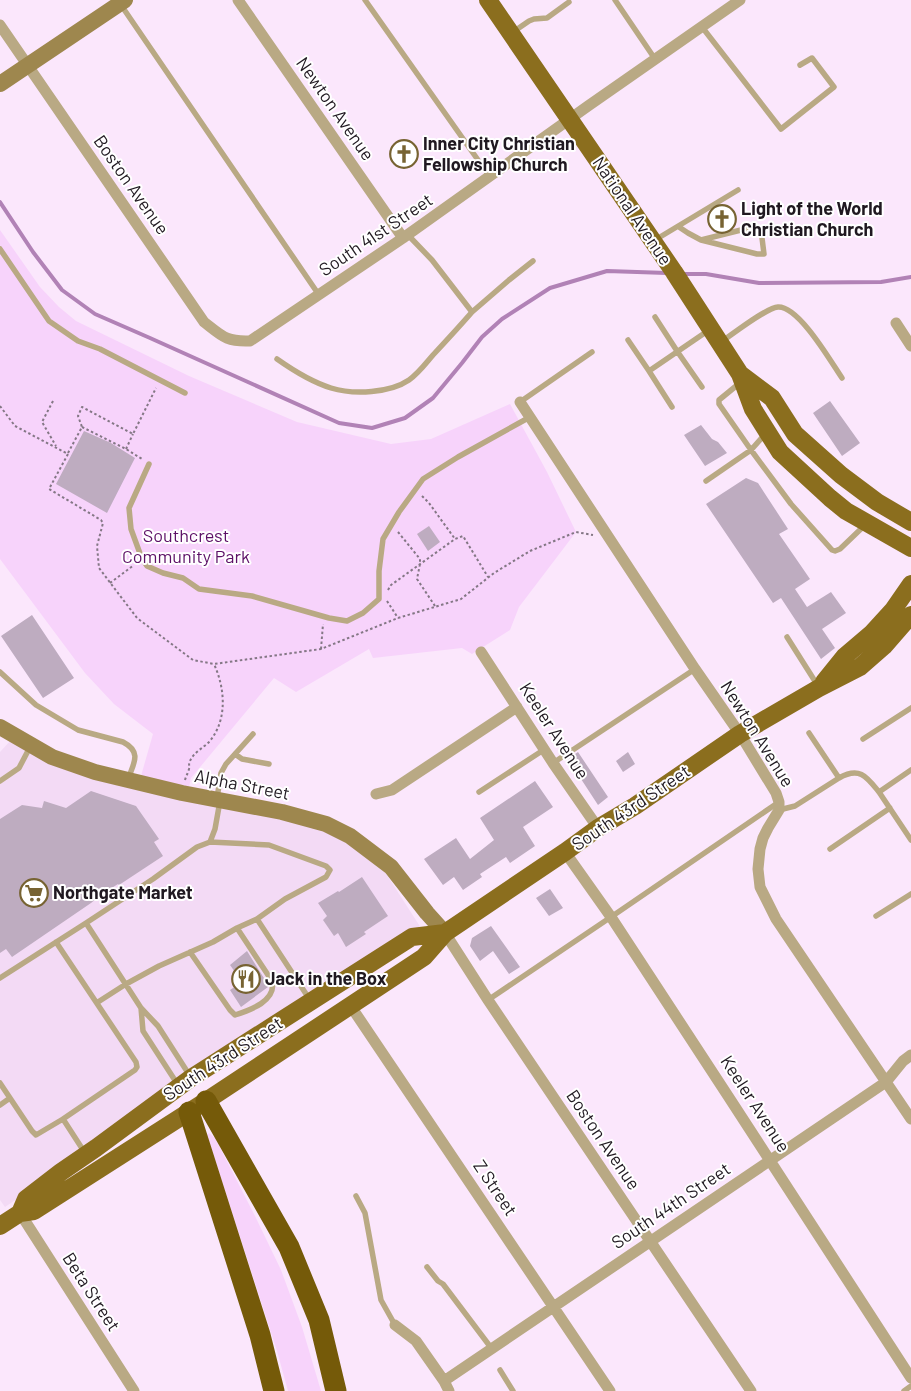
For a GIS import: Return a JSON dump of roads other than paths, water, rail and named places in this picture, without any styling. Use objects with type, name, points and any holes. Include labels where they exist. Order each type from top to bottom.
[{"type":"highway","points":[[197,1106],[272,1215],[289,1247],[319,1320],[336,1391]]},
{"type":"highway","points":[[197,1106],[274,1391]]},
{"type":"main road","name":"National Avenue","points":[[488,0],[686,291],[741,377],[753,409],[780,452],[846,511],[911,548]]},
{"type":"main road","name":"National Avenue","points":[[741,377],[772,398],[795,434],[841,475],[877,502],[911,522]]},
{"type":"main road","points":[[767,432],[777,429],[820,468],[841,475]]},
{"type":"main road","name":"South 43rd Street","points":[[819,688],[844,656],[872,633],[893,610],[911,584]]},
{"type":"main road","name":"South 43rd Street","points":[[0,1226],[20,1213],[34,1211],[424,957],[445,932],[740,734],[819,688],[860,667],[884,646],[911,615]]},
{"type":"main road","name":"South 43rd Street","points":[[20,1213],[26,1199],[185,1082],[412,938],[445,932]]},
{"type":"main road","points":[[185,1082],[197,1106]]},
{"type":"street","name":"Newton Avenue","points":[[238,0],[405,237]]},
{"type":"street","name":"South 41st Street","points":[[250,341],[405,237],[740,0]]},
{"type":"street","points":[[0,84],[122,2]]},
{"type":"street","name":"Boston Avenue","points":[[0,25],[204,322],[225,338],[238,342],[250,341]]},
{"type":"street","points":[[896,323],[911,346]]},
{"type":"street","name":"Newton Avenue","points":[[520,402],[695,669],[740,734],[776,793],[779,806],[760,849],[758,869],[760,887],[776,919],[911,1119]]},
{"type":"street","name":"Keeler Avenue","points":[[480,652],[598,828]]},
{"type":"street","points":[[376,794],[392,790],[517,707]]},
{"type":"street","name":"Alpha Street","points":[[0,727],[52,757],[95,772],[182,793],[282,812],[326,824],[350,836],[391,867],[427,913],[445,932]]},
{"type":"street","name":"Keeler Avenue","points":[[565,852],[611,918],[911,1378]]},
{"type":"street","name":"Boston Avenue","points":[[445,932],[488,1000],[750,1391]]},
{"type":"street","name":"Z Street","points":[[350,1004],[610,1391]]},
{"type":"street","name":"South 44th Street","points":[[447,1386],[492,1350],[886,1082],[903,1061],[911,1055]]},
{"type":"street","name":"Beta Street","points":[[20,1213],[133,1391]]},
{"type":"street","points":[[395,1325],[416,1341],[447,1386]]},
{"type":"lane","points":[[365,0],[490,177]]},
{"type":"lane","points":[[615,0],[655,59]]},
{"type":"lane","points":[[122,2],[319,295]]},
{"type":"lane","points":[[511,33],[529,21],[546,18],[569,2]]},
{"type":"lane","points":[[702,27],[781,130],[834,87],[812,58],[800,65]]},
{"type":"lane","points":[[654,243],[738,190]]},
{"type":"lane","points":[[679,227],[701,240],[757,254],[764,254],[761,230],[757,227],[701,240]]},
{"type":"lane","points":[[405,237],[432,260],[472,312]]},
{"type":"lane","points":[[0,249],[49,321],[78,341],[100,348],[185,393]]},
{"type":"lane","points":[[277,359],[305,376],[332,388],[358,392],[374,392],[400,385],[411,378],[472,312],[533,261]]},
{"type":"lane","points":[[649,371],[677,351],[778,307],[796,316],[807,326],[842,378]]},
{"type":"lane","points":[[656,317],[702,388]]},
{"type":"lane","points":[[628,340],[672,407]]},
{"type":"lane","points":[[520,402],[592,352]]},
{"type":"lane","points":[[741,377],[720,400],[720,404],[751,450],[803,519],[832,550],[836,551],[867,523]]},
{"type":"lane","points":[[150,464],[130,508],[131,529],[142,559],[147,566],[163,573],[183,578],[199,589],[252,596],[324,617],[347,621],[363,613],[380,600],[378,571],[383,539],[391,524],[423,479],[530,417]]},
{"type":"lane","points":[[706,481],[751,450],[767,432]]},
{"type":"lane","points":[[787,637],[819,688]]},
{"type":"lane","points":[[553,763],[695,669]]},
{"type":"lane","points":[[0,672],[36,705],[78,730],[129,745],[134,751],[136,758],[128,780]]},
{"type":"lane","points":[[863,739],[911,708]]},
{"type":"lane","points":[[809,733],[839,778]]},
{"type":"lane","points":[[210,842],[215,829],[221,773],[253,734]]},
{"type":"lane","points":[[0,781],[19,768],[31,745]]},
{"type":"lane","points":[[479,792],[545,749]]},
{"type":"lane","points":[[235,754],[242,758],[269,764]]},
{"type":"lane","points":[[879,792],[911,770]]},
{"type":"lane","points":[[488,1000],[779,806],[795,806],[845,774],[852,773],[866,776],[911,840]]},
{"type":"lane","points":[[830,848],[890,808]]},
{"type":"lane","points":[[0,978],[86,923],[197,847],[210,842],[269,845],[326,866],[330,870],[326,877],[285,899],[257,920],[159,966],[98,1002]]},
{"type":"lane","points":[[876,916],[911,894]]},
{"type":"lane","points":[[257,920],[311,1001]]},
{"type":"lane","points":[[86,923],[141,1008],[158,1026],[185,1082]]},
{"type":"lane","points":[[190,952],[230,1010],[236,1015],[249,1010],[268,998],[273,992],[273,987],[272,982],[237,928]]},
{"type":"lane","points":[[0,1083],[36,1135],[63,1119],[137,1067],[136,1062],[98,1002],[56,942]]},
{"type":"lane","points":[[141,1008],[143,1031],[185,1082]]},
{"type":"lane","points":[[0,1105],[10,1098]]},
{"type":"lane","points":[[63,1119],[86,1155]]},
{"type":"lane","points":[[356,1196],[365,1213],[381,1300],[395,1325]]},
{"type":"lane","points":[[426,1267],[443,1284],[492,1350]]},
{"type":"lane","points":[[500,1370],[513,1391]]},
{"type":"lane","points":[[904,1391],[911,1386]]},
{"type":"waterway","points":[[0,202],[33,252],[62,290],[95,314],[339,423],[372,428],[405,418],[433,398],[482,337],[502,319],[550,288],[607,271],[667,273]]},
{"type":"waterway","points":[[682,274],[706,274],[759,283],[881,282],[911,277]]},
{"type":"place","name":"Inner City Christian Fellowship Church","points":[[404,154]]},
{"type":"place","name":"Light of the World Christian Church","points":[[722,219]]},
{"type":"place","name":"Northgate Market","points":[[34,893]]},
{"type":"place","name":"Jack in the Box","points":[[246,979]]},
{"type":"park label","name":"Southcrest Community Park","points":[[186,546]]}]
